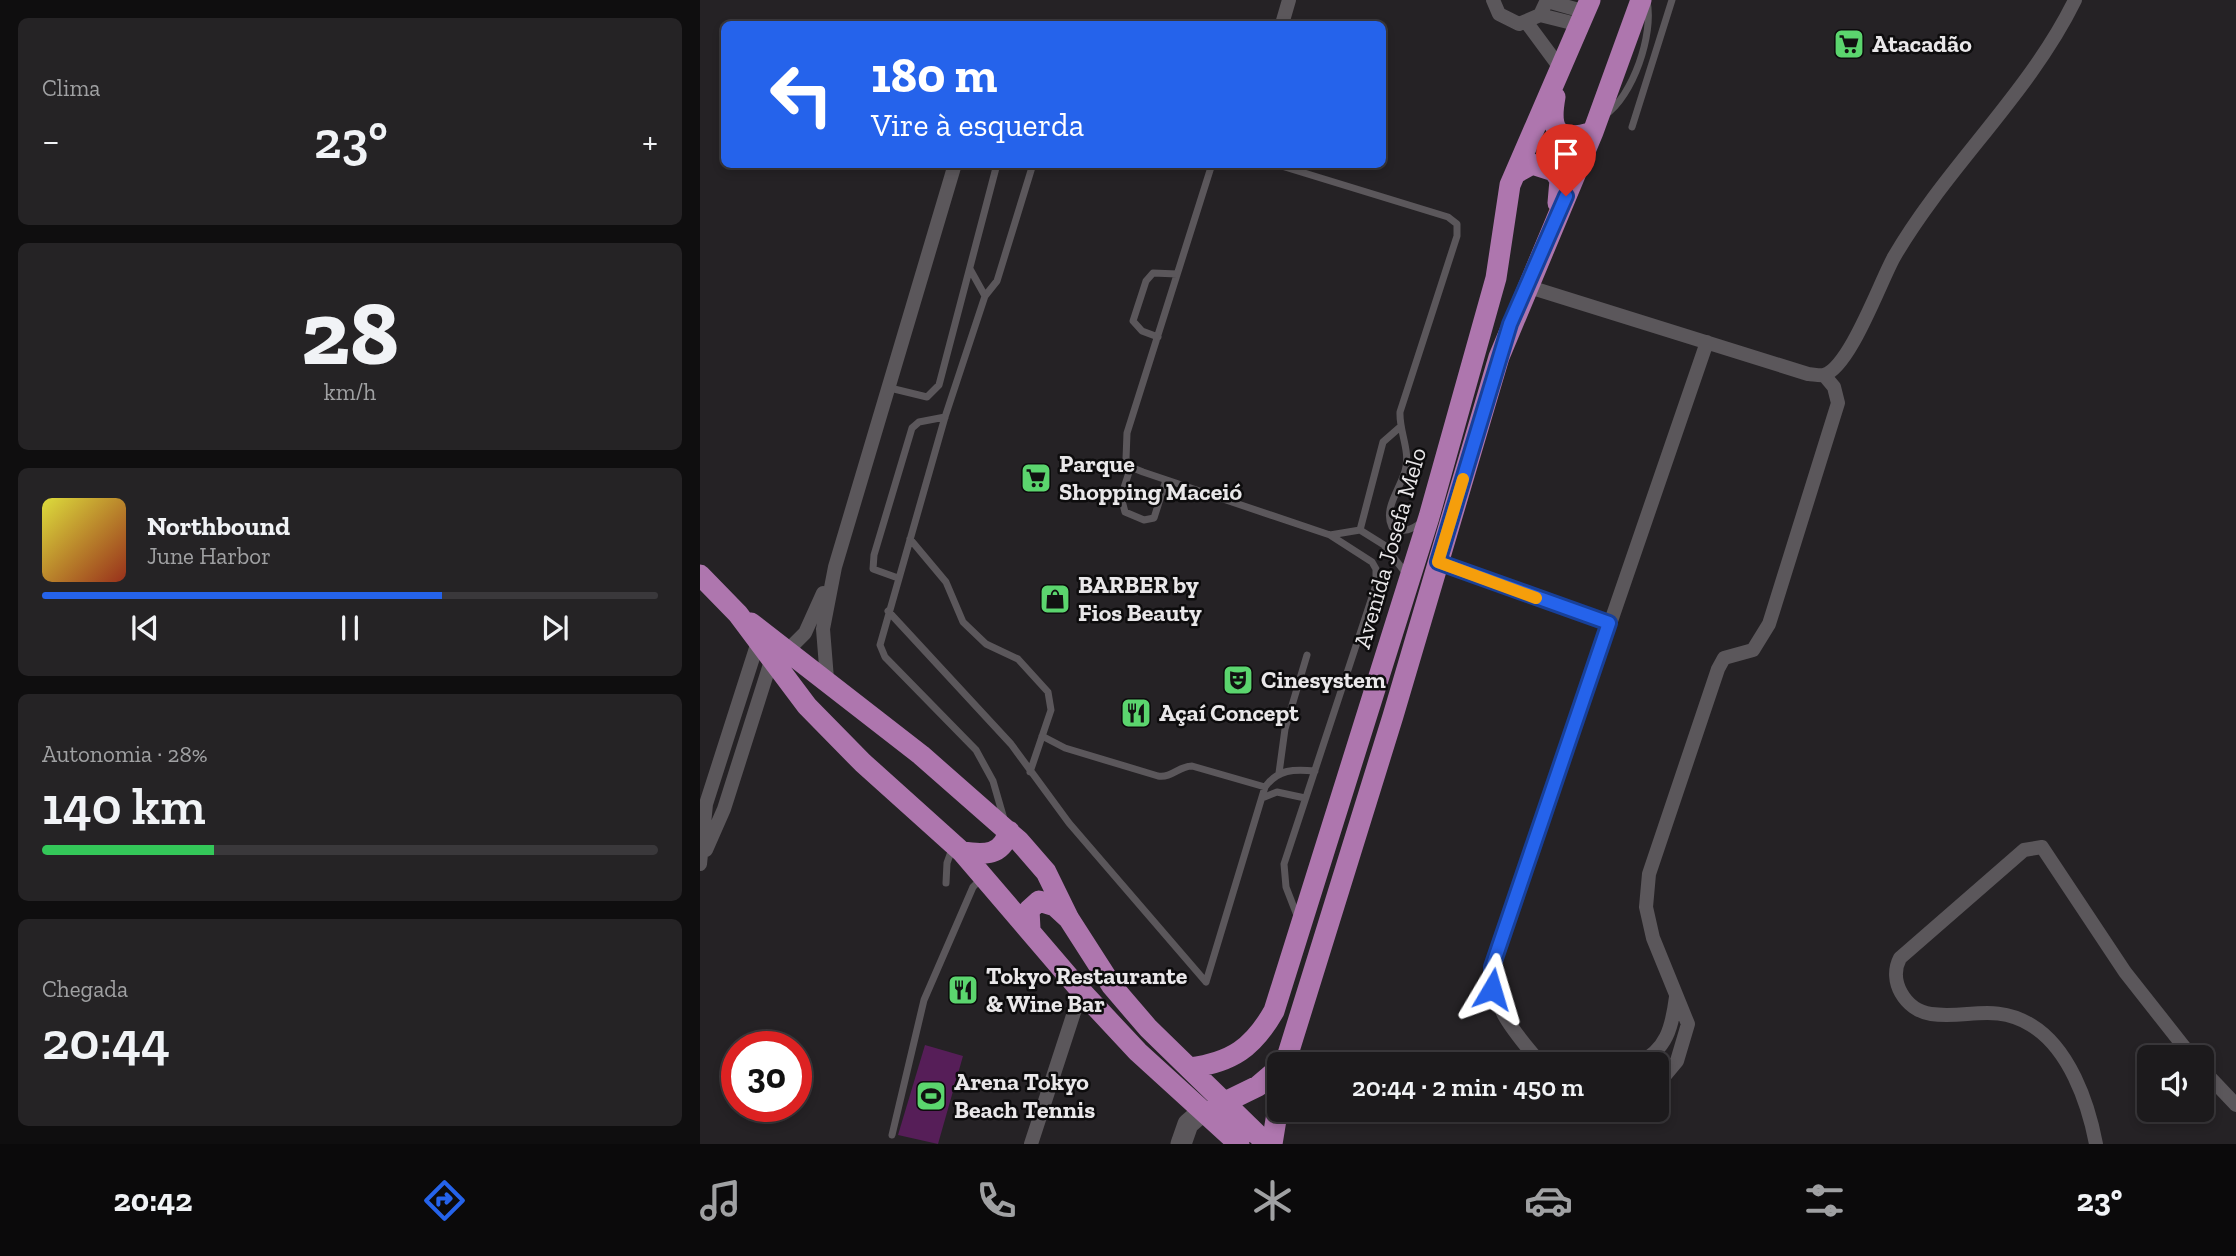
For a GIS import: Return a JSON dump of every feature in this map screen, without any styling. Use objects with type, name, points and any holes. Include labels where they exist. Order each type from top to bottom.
[{"type":"main road","name":"Avenida Josefa Melo","points":[[1285,1052],[1499,357],[1596,126],[1641,0]]},
{"type":"main road","name":"Avenida Josefa Melo","points":[[1190,1068],[1224,1061],[1250,1043],[1274,1011],[1302,929],[1429,517],[1496,278],[1505,207],[1516,173],[1585,13]]},
{"type":"main road","points":[[1560,71],[1551,117],[1553,128],[1568,136],[1596,126]]},
{"type":"main road","points":[[1516,173],[1532,164],[1546,166],[1560,180],[1560,195],[1547,239]]},
{"type":"main road","points":[[700,575],[779,655],[807,706],[863,763],[958,848],[1081,991],[1138,1052],[1239,1144]]},
{"type":"main road","points":[[738,614],[758,642],[827,679],[958,785],[1009,831],[1046,872],[1069,919],[1112,985],[1148,1028],[1270,1144]]},
{"type":"main road","points":[[958,848],[996,852],[1003,846],[1009,831]]},
{"type":"main road","points":[[1030,929],[1029,910],[1039,901],[1055,906],[1069,919]]},
{"type":"main road","points":[[1250,1043],[1251,1066],[1260,1075],[1267,1072]]},
{"type":"main road","points":[[1203,1111],[1226,1102],[1267,1075]]},
{"type":"main road","points":[[1270,1144],[1275,1122]]},
{"type":"street","points":[[1283,21],[1289,0]]},
{"type":"street","points":[[1493,0],[1505,20],[1585,13]]},
{"type":"street","points":[[1527,286],[1808,374],[1824,375],[1842,362],[1895,256],[1967,154],[2055,40],[2075,0]]},
{"type":"street","points":[[1534,19],[1547,1],[1585,13]]},
{"type":"street","points":[[1534,19],[1560,71]]},
{"type":"street","points":[[827,679],[823,629],[835,567],[954,168]]},
{"type":"street","points":[[1532,1052],[1499,1010],[1492,989],[1492,967],[1707,342]]},
{"type":"street","points":[[1669,1070],[1677,1060],[1688,1024],[1653,938],[1646,907],[1649,874],[1718,670],[1724,658],[1753,650],[1769,624],[1838,403],[1834,387],[1824,375]]},
{"type":"street","points":[[1438,562],[1609,623]]},
{"type":"street","points":[[700,864],[724,809],[779,655],[805,633],[835,567]]},
{"type":"street","points":[[700,864],[706,804],[758,642]]},
{"type":"street","points":[[2096,1144],[2088,1108],[2073,1075],[2048,1038],[2031,1025],[1997,1013],[1930,1014],[1909,1002],[1900,991],[1893,974],[1900,958],[2024,850],[2042,847],[2125,972],[2183,1045]]},
{"type":"street","points":[[1031,1144],[1081,991]]},
{"type":"street","points":[[1656,1052],[1672,1027],[1676,992]]},
{"type":"street","points":[[2214,1082],[2236,1105]]},
{"type":"street","points":[[1181,1144],[1188,1124],[1203,1111]]},
{"type":"lane","points":[[1596,126],[1625,97],[1649,26],[1647,0]]},
{"type":"lane","points":[[1632,127],[1672,0]]},
{"type":"lane","points":[[1639,58],[1652,62]]},
{"type":"lane","points":[[890,388],[920,398],[927,397],[939,385],[996,168]]},
{"type":"lane","points":[[1009,831],[993,781],[976,750],[885,657],[880,645],[945,417],[985,296],[997,281],[1032,168]]},
{"type":"lane","points":[[1211,168],[1125,442],[1126,459],[1131,466],[1166,480],[1330,535],[1372,562],[1376,577],[1353,660],[1288,846],[1284,876],[1302,929]]},
{"type":"lane","points":[[1288,168],[1448,217],[1457,224],[1457,236],[1400,412],[1399,428],[1407,461],[1387,519],[1392,527],[1409,531],[1429,517]]},
{"type":"lane","points":[[970,268],[985,296]]},
{"type":"lane","points":[[1158,337],[1142,331],[1133,321],[1136,311],[1146,281],[1153,273],[1177,274]]},
{"type":"lane","points":[[898,578],[876,571],[872,565],[889,502],[912,428],[919,422],[945,417]]},
{"type":"lane","points":[[1360,530],[1383,442],[1399,428]]},
{"type":"lane","points":[[1131,466],[1121,497],[1125,512],[1144,520],[1154,518],[1166,480]]},
{"type":"lane","points":[[1330,535],[1360,530],[1384,545],[1410,579]]},
{"type":"lane","points":[[910,539],[946,582],[963,622],[986,644],[1018,659],[1048,692],[1051,710],[1030,772]]},
{"type":"lane","points":[[888,611],[1011,744],[1086,843],[1206,982],[1265,787],[1279,773],[1297,769],[1315,771]]},
{"type":"lane","points":[[1279,773],[1285,729],[1307,655]]},
{"type":"lane","points":[[1042,736],[1065,748],[1158,776],[1166,777],[1185,766],[1192,766],[1265,787]]},
{"type":"lane","points":[[1262,798],[1277,792],[1305,798]]},
{"type":"lane","points":[[946,883],[947,863],[958,848]]},
{"type":"lane","points":[[892,1135],[924,1000],[973,887],[982,878]]},
{"type":"shaded area","name":"Arena Tokyo Beach Tennis","points":[[925,1045],[963,1056],[938,1144],[898,1135]]},
{"type":"slow traffic","points":[[1463,479],[1438,562],[1458,572],[1536,598]]},
{"type":"place","name":"Atacadão","points":[[1849,44]]},
{"type":"place","name":"Parque Shopping Maceió","points":[[1036,478]]},
{"type":"place","name":"BARBER by Fios Beauty","points":[[1055,599]]},
{"type":"place","name":"Cinesystem","points":[[1238,680]]},
{"type":"place","name":"Açaí Concept","points":[[1136,713]]},
{"type":"place","name":"Tokyo Restaurante & Wine Bar","points":[[963,990]]},
{"type":"place","name":"Arena Tokyo Beach Tennis","points":[[931,1096]]},
{"type":"route","points":[[1492,989],[1492,967],[1609,623],[1458,572],[1438,562],[1510,324],[1566,196]]}]
